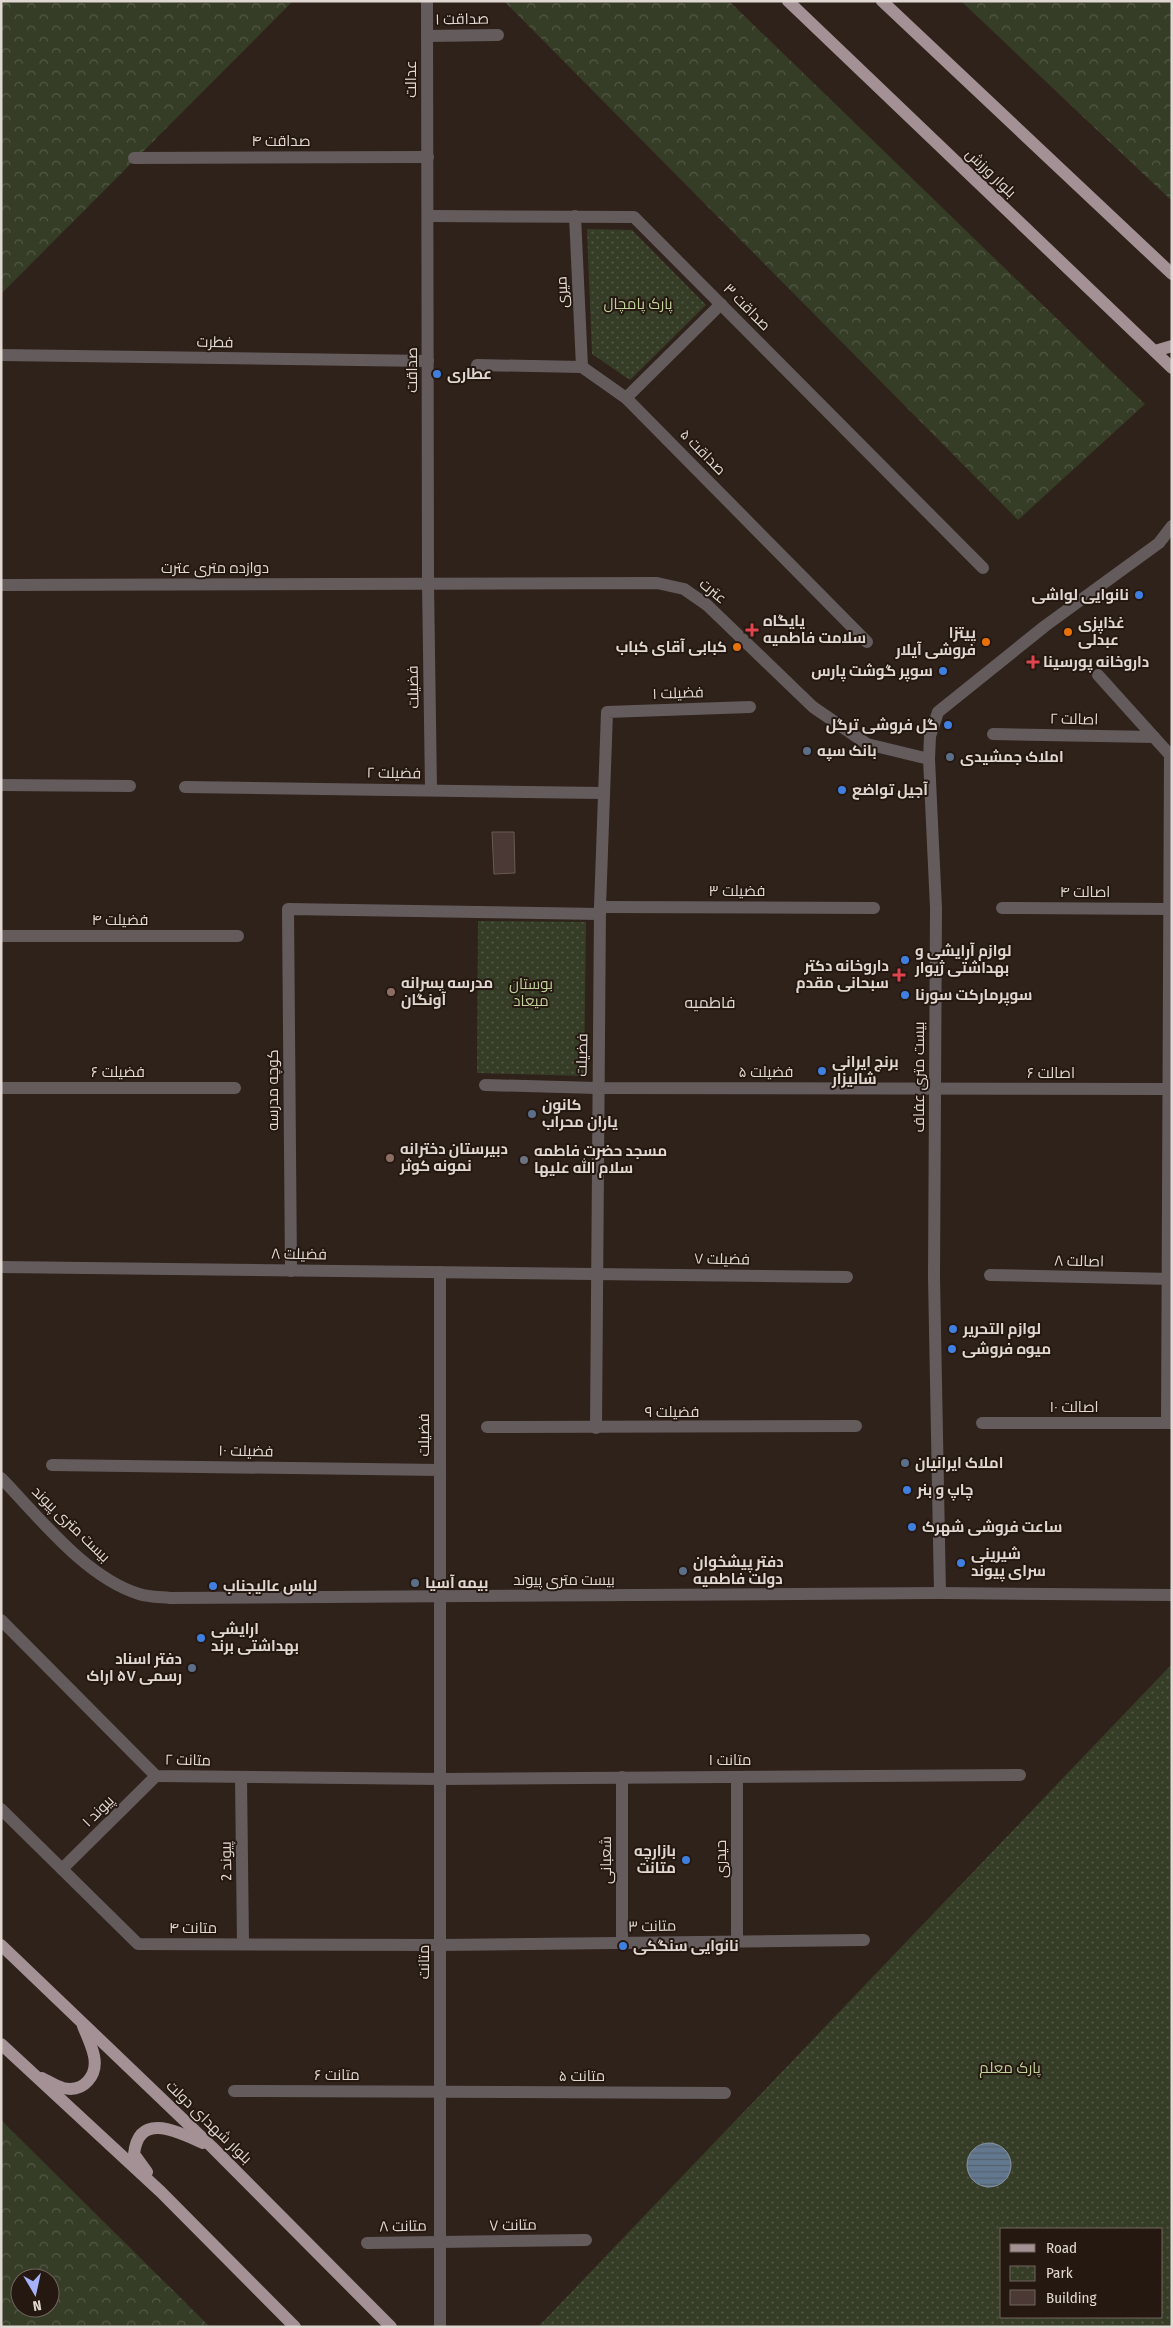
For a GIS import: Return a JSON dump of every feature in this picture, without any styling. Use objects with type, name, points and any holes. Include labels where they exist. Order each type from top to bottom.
[{"type":"main road","name":"بلوار ورزش","points":[[788,1],[1172,368]]},
{"type":"main road","points":[[882,1],[1172,274]]},
{"type":"main road","points":[[1154,352],[1172,346]]},
{"type":"main road","name":"بلوار شهدای دولت","points":[[1,1945],[82,2025],[212,2146],[390,2327]]},
{"type":"main road","points":[[32,2074],[63,2088],[75,2089],[90,2081],[95,2070],[94,2056],[82,2025]]},
{"type":"main road","points":[[1,2044],[161,2192],[295,2327]]},
{"type":"main road","points":[[161,2192],[134,2154],[135,2143],[143,2133],[154,2127],[172,2129],[212,2146]]},
{"type":"street","name":"عدالت","points":[[427,1],[428,157]]},
{"type":"street","name":"صداقت ۱","points":[[427,36],[498,35]]},
{"type":"street","name":"صداقت ۴","points":[[134,158],[428,157]]},
{"type":"street","name":"صداقت","points":[[428,157],[428,583]]},
{"type":"street","name":"صداقت ۳","points":[[428,216],[634,216],[984,568]]},
{"type":"street","name":"میری","points":[[575,216],[582,367]]},
{"type":"street","points":[[626,398],[721,304]]},
{"type":"street","name":"فطرت","points":[[1,356],[428,361]]},
{"type":"street","points":[[477,365],[582,367]]},
{"type":"street","name":"صداقت ۵","points":[[582,367],[626,398],[867,642]]},
{"type":"street","name":"بیست متری عفاف","points":[[940,1593],[934,1296],[936,908],[929,759],[930,736],[938,712],[1046,626],[1165,542],[1172,526]]},
{"type":"street","name":"دوازده متری عترت","points":[[1,585],[428,583]]},
{"type":"street","name":"عترت","points":[[428,583],[657,583],[684,589],[707,605],[813,707],[867,744],[929,759]]},
{"type":"street","name":"فضیلت","points":[[428,583],[431,790]]},
{"type":"street","points":[[1098,675],[1171,755],[1170,1423]]},
{"type":"street","name":"فضیلت ۱","points":[[607,712],[750,707]]},
{"type":"street","name":"فضیلت","points":[[596,1428],[597,1088],[602,793],[607,712]]},
{"type":"street","name":"اصالت ۲","points":[[993,734],[1154,737]]},
{"type":"street","points":[[1,784],[130,786]]},
{"type":"street","name":"فضیلت ۲","points":[[186,787],[602,793]]},
{"type":"street","name":"فضیلت ۳","points":[[288,909],[600,911],[874,908]]},
{"type":"street","name":"اصالت ۴","points":[[1002,908],[1170,908]]},
{"type":"street","name":"کوچه مدرسه","points":[[288,909],[291,1270]]},
{"type":"street","name":"فضیلت ۴","points":[[1,936],[238,936]]},
{"type":"street","name":"فضیلت ۵","points":[[486,1085],[597,1088],[935,1089]]},
{"type":"street","name":"فضیلت ۶","points":[[1,1088],[235,1088]]},
{"type":"street","name":"اصالت ۶","points":[[935,1089],[1169,1089]]},
{"type":"street","name":"فضیلت ۸","points":[[1,1267],[596,1274]]},
{"type":"street","name":"فضیلت","points":[[440,1272],[440,1597]]},
{"type":"street","name":"فضیلت ۷","points":[[596,1274],[847,1277]]},
{"type":"street","name":"اصالت ۸","points":[[990,1275],[1169,1279]]},
{"type":"street","name":"اصالت ۱۰","points":[[982,1423],[1170,1423]]},
{"type":"street","name":"فضیلت ۹","points":[[488,1427],[856,1426]]},
{"type":"street","name":"فضیلت ۱۰","points":[[52,1465],[440,1470]]},
{"type":"street","name":"بیست متری پیوند","points":[[1,1478],[89,1567],[113,1584],[141,1595],[170,1598],[940,1593],[1172,1595]]},
{"type":"street","name":"متانت","points":[[440,1597],[440,2327]]},
{"type":"street","name":"متانت ۲","points":[[1,1620],[156,1776],[440,1779]]},
{"type":"street","name":"متانت ۱","points":[[440,1779],[1020,1775]]},
{"type":"street","name":"پیوند ۱","points":[[62,1869],[156,1776]]},
{"type":"street","name":"پیوند 2","points":[[241,1777],[243,1944]]},
{"type":"street","name":"حیدری","points":[[737,1777],[737,1941]]},
{"type":"street","name":"شعبانی","points":[[622,1778],[622,1943]]},
{"type":"street","name":"متانت ۴","points":[[1,1809],[138,1944],[440,1945]]},
{"type":"street","name":"متانت ۳","points":[[440,1945],[864,1940]]},
{"type":"street","name":"متانت ۶","points":[[234,2090],[440,2091]]},
{"type":"street","name":"متانت ۵","points":[[440,2091],[724,2093]]},
{"type":"street","name":"متانت ۷","points":[[440,2242],[586,2240]]},
{"type":"street","name":"متانت ۸","points":[[367,2243],[440,2242]]},
{"type":"green space","points":[[1,1],[293,1],[1,294]]},
{"type":"green space","points":[[504,1],[729,1],[1145,404],[1018,520]]},
{"type":"green space","points":[[961,1],[1170,1],[1172,3],[1172,201]]},
{"type":"green space","name":"پارک پامچال","points":[[587,229],[632,230],[706,305],[630,380],[592,354]]},
{"type":"green space","name":"بوستان میعاد","points":[[478,921],[586,922],[584,1076],[477,1073]]},
{"type":"green space","name":"پارک معلم","points":[[1172,1664],[1172,2327],[538,2327]]},
{"type":"green space","points":[[1,2120],[210,2327],[1,2327]]},
{"type":"water","points":[[993,2143],[1005,2149],[1010,2156],[1010,2174],[1005,2181],[998,2186],[985,2187],[977,2184],[970,2177],[967,2161],[970,2153],[977,2146]]},
{"type":"building","points":[[492,832],[514,832],[515,873],[494,874]]},
{"type":"place","name":"عطاری","points":[[437,374]]},
{"type":"place","name":"نانوایی لواشی","points":[[1139,595]]},
{"type":"place","name":"پایگاه سلامت فاطمیه","points":[[752,630]]},
{"type":"place","name":"غذاپزی عبدلی","points":[[1068,632]]},
{"type":"place","name":"پیتزا فروشی آیلار","points":[[986,642]]},
{"type":"place","name":"کبابی آقای کباب","points":[[737,647]]},
{"type":"place","name":"داروخانه پورسینا","points":[[1033,662]]},
{"type":"place","name":"سوپر گوشت پارس","points":[[943,671]]},
{"type":"place","name":"گل فروشی ترگل","points":[[948,725]]},
{"type":"place","name":"بانک سپه","points":[[807,751]]},
{"type":"place","name":"املاک جمشیدی","points":[[950,757]]},
{"type":"place","name":"آجیل تواضع","points":[[842,790]]},
{"type":"place","name":"لوازم آرایشی و بهداشتی ژیوار","points":[[905,960]]},
{"type":"place","name":"داروخانه دکتر سبحانی مقدم","points":[[899,975]]},
{"type":"place","name":"مدرسه پسرانه آونگان","points":[[391,992]]},
{"type":"place","name":"سوپرمارکت سورنا","points":[[905,995]]},
{"type":"place","name":"برنج ایرانی شالیزار","points":[[822,1071]]},
{"type":"place","name":"کانون یاران محراب","points":[[532,1114]]},
{"type":"place","name":"دبیرستان دخترانه نمونه کوثر","points":[[390,1158]]},
{"type":"place","name":"مسجد حضرت فاطمه سلام الله علیها","points":[[524,1160]]},
{"type":"place","name":"لوازم التحریر","points":[[953,1329]]},
{"type":"place","name":"میوه فروشی","points":[[952,1349]]},
{"type":"place","name":"املاک ایرانیان","points":[[905,1463]]},
{"type":"place","name":"چاپ و بنر","points":[[907,1490]]},
{"type":"place","name":"ساعت فروشی شهرک","points":[[912,1527]]},
{"type":"place","name":"شیرینی سرای پیوند","points":[[961,1563]]},
{"type":"place","name":"دفتر پیشخوان دولت فاطمیه","points":[[683,1571]]},
{"type":"place","name":"بیمه آسیا","points":[[415,1583]]},
{"type":"place","name":"لباس عالیجناب","points":[[213,1586]]},
{"type":"place","name":"ارایشی بهداشتی برند","points":[[201,1638]]},
{"type":"place","name":"دفتر اسناد رسمی ۵۷ اراک","points":[[192,1668]]},
{"type":"place","name":"بازارچه متانت","points":[[686,1860]]},
{"type":"place","name":"نانوایی سنگکی","points":[[623,1946]]},
{"type":"district","name":"فاطمیه","points":[[710,1002]]}]
